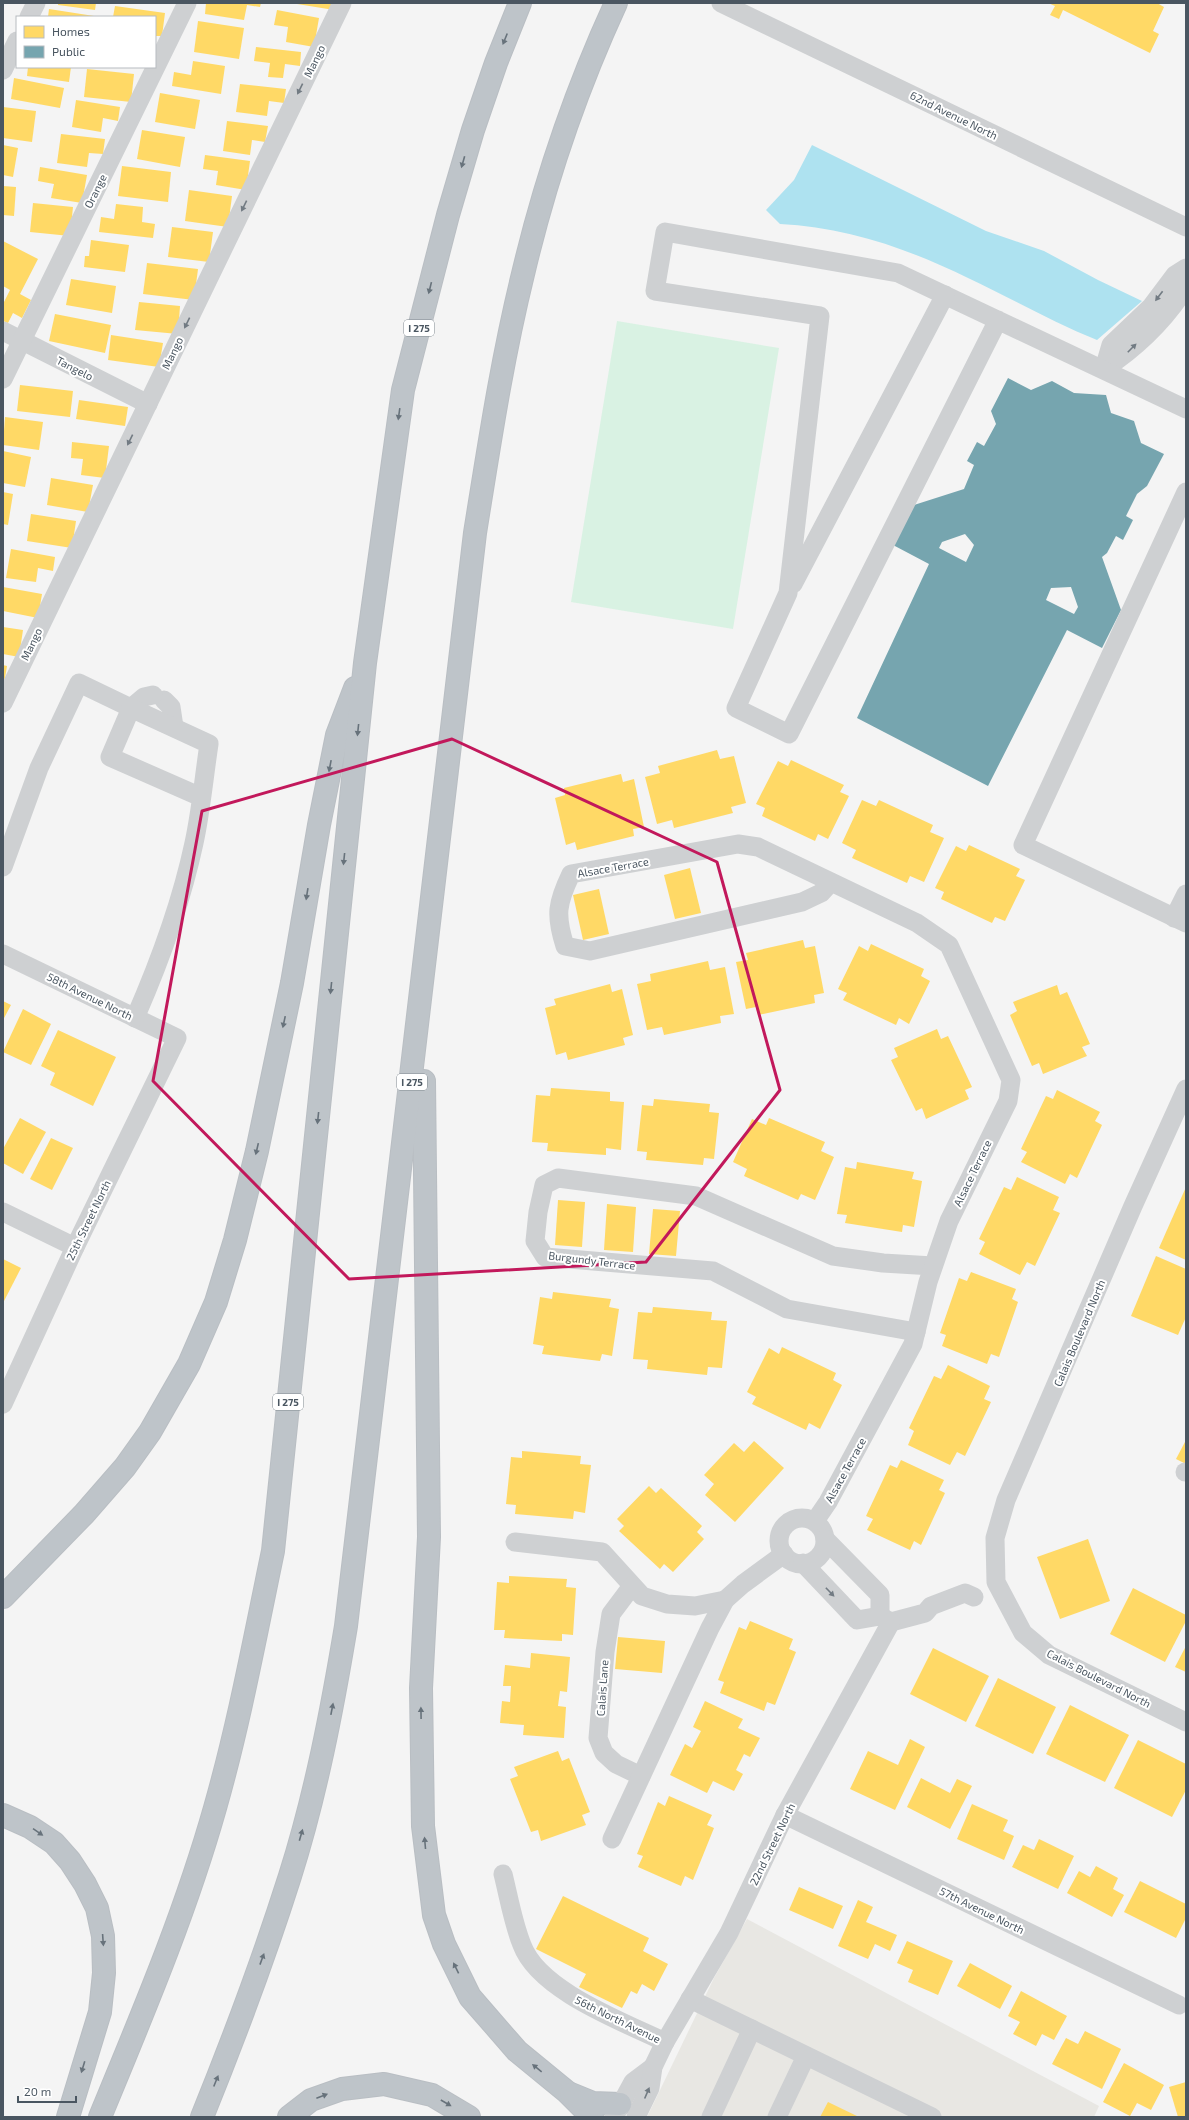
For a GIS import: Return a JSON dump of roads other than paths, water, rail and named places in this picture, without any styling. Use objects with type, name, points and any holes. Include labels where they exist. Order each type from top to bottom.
[{"type":"highway","name":"I 275","points":[[100,2117],[170,1946],[215,1808],[250,1665],[273,1551],[365,663],[403,390],[448,216],[473,130],[496,63],[520,3]]},
{"type":"highway","name":"I 275","points":[[202,2117],[234,2037],[290,1875],[313,1795],[332,1710],[346,1626],[427,950],[475,532],[495,404],[523,274],[557,152],[599,41],[616,3]]},
{"type":"highway","points":[[3,1597],[84,1514],[129,1461],[150,1432],[189,1364],[216,1302],[235,1240],[257,1151],[292,983],[318,825],[337,734],[365,663]]},
{"type":"highway","points":[[427,950],[424,1118],[429,1537],[421,1688],[423,1826],[427,1871],[434,1915],[444,1944],[470,1997],[517,2051],[567,2092],[592,2117]]},
{"type":"highway","points":[[3,1815],[30,1827],[54,1843],[70,1861],[85,1884],[97,1908],[103,1936],[104,1973],[100,2012],[68,2117]]},
{"type":"highway","points":[[289,2117],[311,2100],[342,2088],[384,2084],[432,2095],[469,2117]]},
{"type":"highway","points":[[567,2092],[593,2103],[624,2113]]},
{"type":"street","points":[[30,16],[36,3]]},
{"type":"street","name":"Orange","points":[[156,66],[187,3]]},
{"type":"street","name":"Mango","points":[[3,703],[342,3]]},
{"type":"street","name":"62nd Avenue North","points":[[721,3],[1186,227]]},
{"type":"street","points":[[3,70],[16,43]]},
{"type":"street","name":"Orange","points":[[3,379],[155,68]]},
{"type":"street","points":[[788,593],[820,316],[655,290],[665,232],[898,273],[1186,409]]},
{"type":"street","points":[[1104,369],[1110,345],[1150,307],[1175,275],[1186,268]]},
{"type":"street","points":[[1104,369],[1126,355],[1172,310],[1186,287]]},
{"type":"street","points":[[945,295],[788,593],[736,708],[789,734],[998,320]]},
{"type":"street","name":"Tangelo","points":[[3,332],[148,404]]},
{"type":"street","points":[[1186,492],[1023,845],[1180,920],[1186,894]]},
{"type":"street","points":[[3,867],[39,768],[79,683],[209,744],[195,842],[175,917],[158,966],[135,1018]]},
{"type":"street","points":[[174,727],[171,708],[159,698],[144,697],[131,708],[110,757],[201,797]]},
{"type":"street","name":"Alsace Terrace","points":[[814,1521],[828,1502],[913,1344],[933,1266],[949,1221],[1008,1101],[1011,1080],[949,945],[918,923],[832,882],[758,847],[738,844],[571,874],[560,898],[559,928],[565,946],[590,951],[802,902],[821,893],[832,882]]},
{"type":"street","name":"58th Avenue North","points":[[3,954],[177,1038]]},
{"type":"street","name":"25th Street North","points":[[3,1404],[75,1247],[177,1038]]},
{"type":"street","name":"Calais Boulevard North","points":[[1186,1090],[1130,1213],[1006,1500],[995,1538],[996,1582],[1023,1633],[1049,1655],[1186,1722]]},
{"type":"street","name":"Burgundy Terrace","points":[[916,1332],[787,1309],[713,1271],[545,1257],[535,1242],[538,1212],[544,1185],[558,1178],[696,1196],[833,1256],[882,1263],[933,1266]]},
{"type":"street","points":[[3,1212],[75,1247]]},
{"type":"street","points":[[800,1518],[814,1521],[824,1532],[825,1539],[822,1553],[817,1558],[803,1563],[796,1562],[784,1554],[780,1547],[780,1539],[786,1525],[800,1518]]},
{"type":"street","points":[[825,1539],[880,1595],[885,1619]]},
{"type":"street","points":[[515,1542],[602,1552],[642,1596],[667,1604],[695,1606],[725,1600]]},
{"type":"street","points":[[612,1838],[710,1628],[725,1600],[743,1584],[784,1554]]},
{"type":"street","points":[[803,1563],[857,1620],[885,1619],[925,1613],[931,1606],[965,1593],[974,1597],[996,1582]]},
{"type":"street","name":"Calais Lane","points":[[632,1586],[611,1614],[605,1652],[598,1738],[604,1753],[616,1764],[641,1776]]},
{"type":"street","name":"22nd Street North","points":[[624,2113],[633,2082],[653,2067],[690,1999],[729,1933],[785,1815],[885,1619]]},
{"type":"street","name":"57th Avenue North","points":[[785,1815],[1179,2005]]},
{"type":"street","name":"56th North Avenue","points":[[502,1874],[522,1946],[537,1968],[572,1997],[666,2042]]},
{"type":"street","points":[[690,1999],[932,2117]]},
{"type":"street","points":[[711,2117],[752,2029]]},
{"type":"street","points":[[777,2117],[806,2056]]},
{"type":"water","points":[[812,145],[986,231],[1044,251],[1098,280],[1142,301],[1097,340],[1064,326],[946,267],[900,249],[877,241],[829,230],[780,224],[766,210],[794,180]]}]
